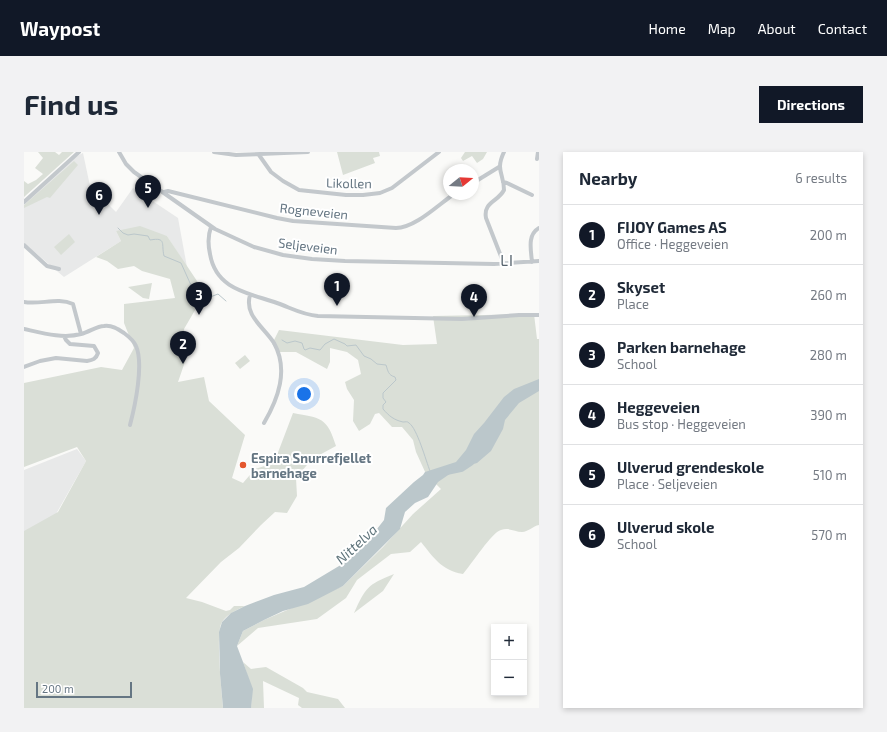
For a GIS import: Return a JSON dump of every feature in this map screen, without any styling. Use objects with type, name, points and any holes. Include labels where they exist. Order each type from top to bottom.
[{"type":"street","points":[[24,202],[79,152]]},
{"type":"street","name":"Seljeveien","points":[[119,152],[124,161],[132,169],[211,227],[259,248],[278,254],[305,259],[345,261],[504,264],[539,261]]},
{"type":"street","points":[[214,152],[224,154],[260,155],[308,152]]},
{"type":"street","name":"Likollen","points":[[260,155],[271,172],[299,190],[346,195],[363,195],[380,193],[392,188],[439,152]]},
{"type":"street","points":[[504,152],[499,167],[503,182],[503,192],[488,206],[485,211],[485,215],[504,264]]},
{"type":"street","points":[[537,159],[538,152]]},
{"type":"street","points":[[479,179],[499,167]]},
{"type":"street","points":[[503,182],[532,196]]},
{"type":"street","name":"Rogneveien","points":[[164,192],[167,191],[293,221],[396,228],[403,228],[412,224],[446,200]]},
{"type":"street","points":[[211,227],[209,236],[212,262],[216,271],[228,285],[250,295],[261,297],[302,313],[314,316],[462,319],[539,315]]},
{"type":"street","points":[[532,262],[531,236],[535,230],[539,228]]},
{"type":"street","points":[[24,245],[46,265],[51,268],[59,269]]},
{"type":"street","points":[[250,295],[248,301],[250,311],[275,346],[281,368],[281,381],[278,397],[264,423]]},
{"type":"street","points":[[24,302],[64,302],[73,304],[81,334]]},
{"type":"street","points":[[24,329],[64,336],[81,334],[103,326],[110,326],[118,329],[128,336],[136,345],[139,356],[139,369],[129,418],[130,425]]},
{"type":"street","points":[[24,367],[40,361],[56,358],[91,361],[96,357],[97,351],[94,346],[70,344],[64,336]]},
{"type":"shaded area","points":[[38,152],[55,152],[59,155],[62,152],[74,152],[24,197],[24,181],[28,184],[43,174],[35,168],[43,158]]},
{"type":"shaded area","points":[[337,152],[379,152],[380,156],[373,158],[375,163],[343,175]]},
{"type":"shaded area","points":[[465,152],[487,152],[483,159],[477,163],[472,156],[463,161],[461,158]]},
{"type":"shaded area","points":[[83,153],[90,186],[116,212],[133,188],[178,218],[187,267],[167,236],[116,231],[121,241],[64,277],[24,243],[24,203],[73,158]]},
{"type":"shaded area","points":[[74,161],[78,165],[50,198],[47,197],[24,208],[24,205]]},
{"type":"shaded area","points":[[140,226],[167,236],[205,293],[184,329],[188,353],[178,382],[204,377],[209,401],[245,435],[232,478],[243,483],[255,469],[274,463],[293,413],[322,420],[333,436],[336,446],[312,459],[296,478],[297,496],[287,513],[275,512],[239,548],[221,562],[186,598],[226,611],[230,610],[234,606],[245,606],[232,612],[222,622],[220,628],[220,677],[223,708],[24,708],[24,531],[58,512],[86,461],[77,447],[24,467],[24,383],[101,367],[122,370],[134,348],[124,323],[124,304],[175,298],[170,279],[142,271],[134,266],[118,269],[107,261],[96,257],[121,241],[116,231]]},
{"type":"shaded area","points":[[69,234],[75,242],[61,255],[54,247]]},
{"type":"shaded area","points":[[152,283],[149,299],[143,298],[128,287]]},
{"type":"shaded area","points":[[534,314],[537,339],[539,339],[539,525],[524,532],[507,529],[497,532],[487,542],[463,574],[449,570],[443,566],[434,558],[421,542],[410,552],[391,554],[357,580],[346,598],[317,619],[258,628],[237,646],[243,631],[264,620],[343,586],[383,547],[413,514],[441,489],[426,474],[416,452],[413,440],[402,427],[392,427],[379,413],[375,414],[370,424],[359,431],[353,421],[354,400],[347,389],[345,382],[361,374],[358,360],[347,352],[330,348],[330,362],[327,369],[296,352],[279,352],[272,344],[279,330],[403,345],[437,344],[433,316]]},
{"type":"shaded area","points":[[245,355],[250,361],[240,369],[235,363]]},
{"type":"shaded area","points":[[539,379],[539,391],[519,403],[505,420],[503,429],[491,451],[477,463],[457,469],[438,482],[428,497],[415,503],[405,512],[400,529],[343,586],[308,604],[283,611],[243,631],[237,646],[253,689],[251,708],[223,708],[220,674],[219,632],[222,622],[231,613],[245,606],[274,595],[304,587],[344,563],[370,538],[384,520],[386,508],[425,472],[456,462],[466,450],[474,434],[504,397],[514,389]]},
{"type":"shaded area","points":[[77,449],[86,461],[56,514],[24,532],[24,470]]},
{"type":"shaded area","points":[[394,574],[383,591],[354,613],[368,588],[378,581]]},
{"type":"shaded area","points":[[243,662],[251,669],[266,667],[303,688],[307,692],[338,699],[345,708],[302,708],[298,705],[299,698],[263,681],[264,708],[251,708],[252,689]]},
{"type":"waterway","points":[[118,228],[123,233],[128,235],[134,234],[148,236],[150,240],[155,239],[161,241],[164,256],[181,263],[190,283],[200,298],[205,299],[218,294],[226,301]]},
{"type":"waterway","points":[[282,340],[287,343],[295,341],[302,343],[305,350],[310,348],[320,350],[325,344],[334,339],[347,346],[356,345],[364,356],[377,364],[386,365],[389,372],[395,377],[396,380],[383,393],[383,398],[386,402],[383,405],[383,409],[394,419],[408,422],[412,426],[430,471]]},
{"type":"waterway","name":"Nittelva","points":[[448,472],[462,469],[471,463]]},
{"type":"place","name":"Ulverud grendeskole","points":[[148,208]]},
{"type":"place","name":"Ulverud skole","points":[[99,215]]},
{"type":"place","name":"FIJOY Games AS","points":[[337,306]]},
{"type":"place","name":"Parken barnehage","points":[[199,315]]},
{"type":"place","name":"Heggeveien","points":[[474,317]]},
{"type":"place","name":"Skyset","points":[[183,364]]},
{"type":"place","name":"Espira Snurrefjellet barnehage","points":[[243,465]]},
{"type":"district","name":"LI","points":[[507,260]]}]
